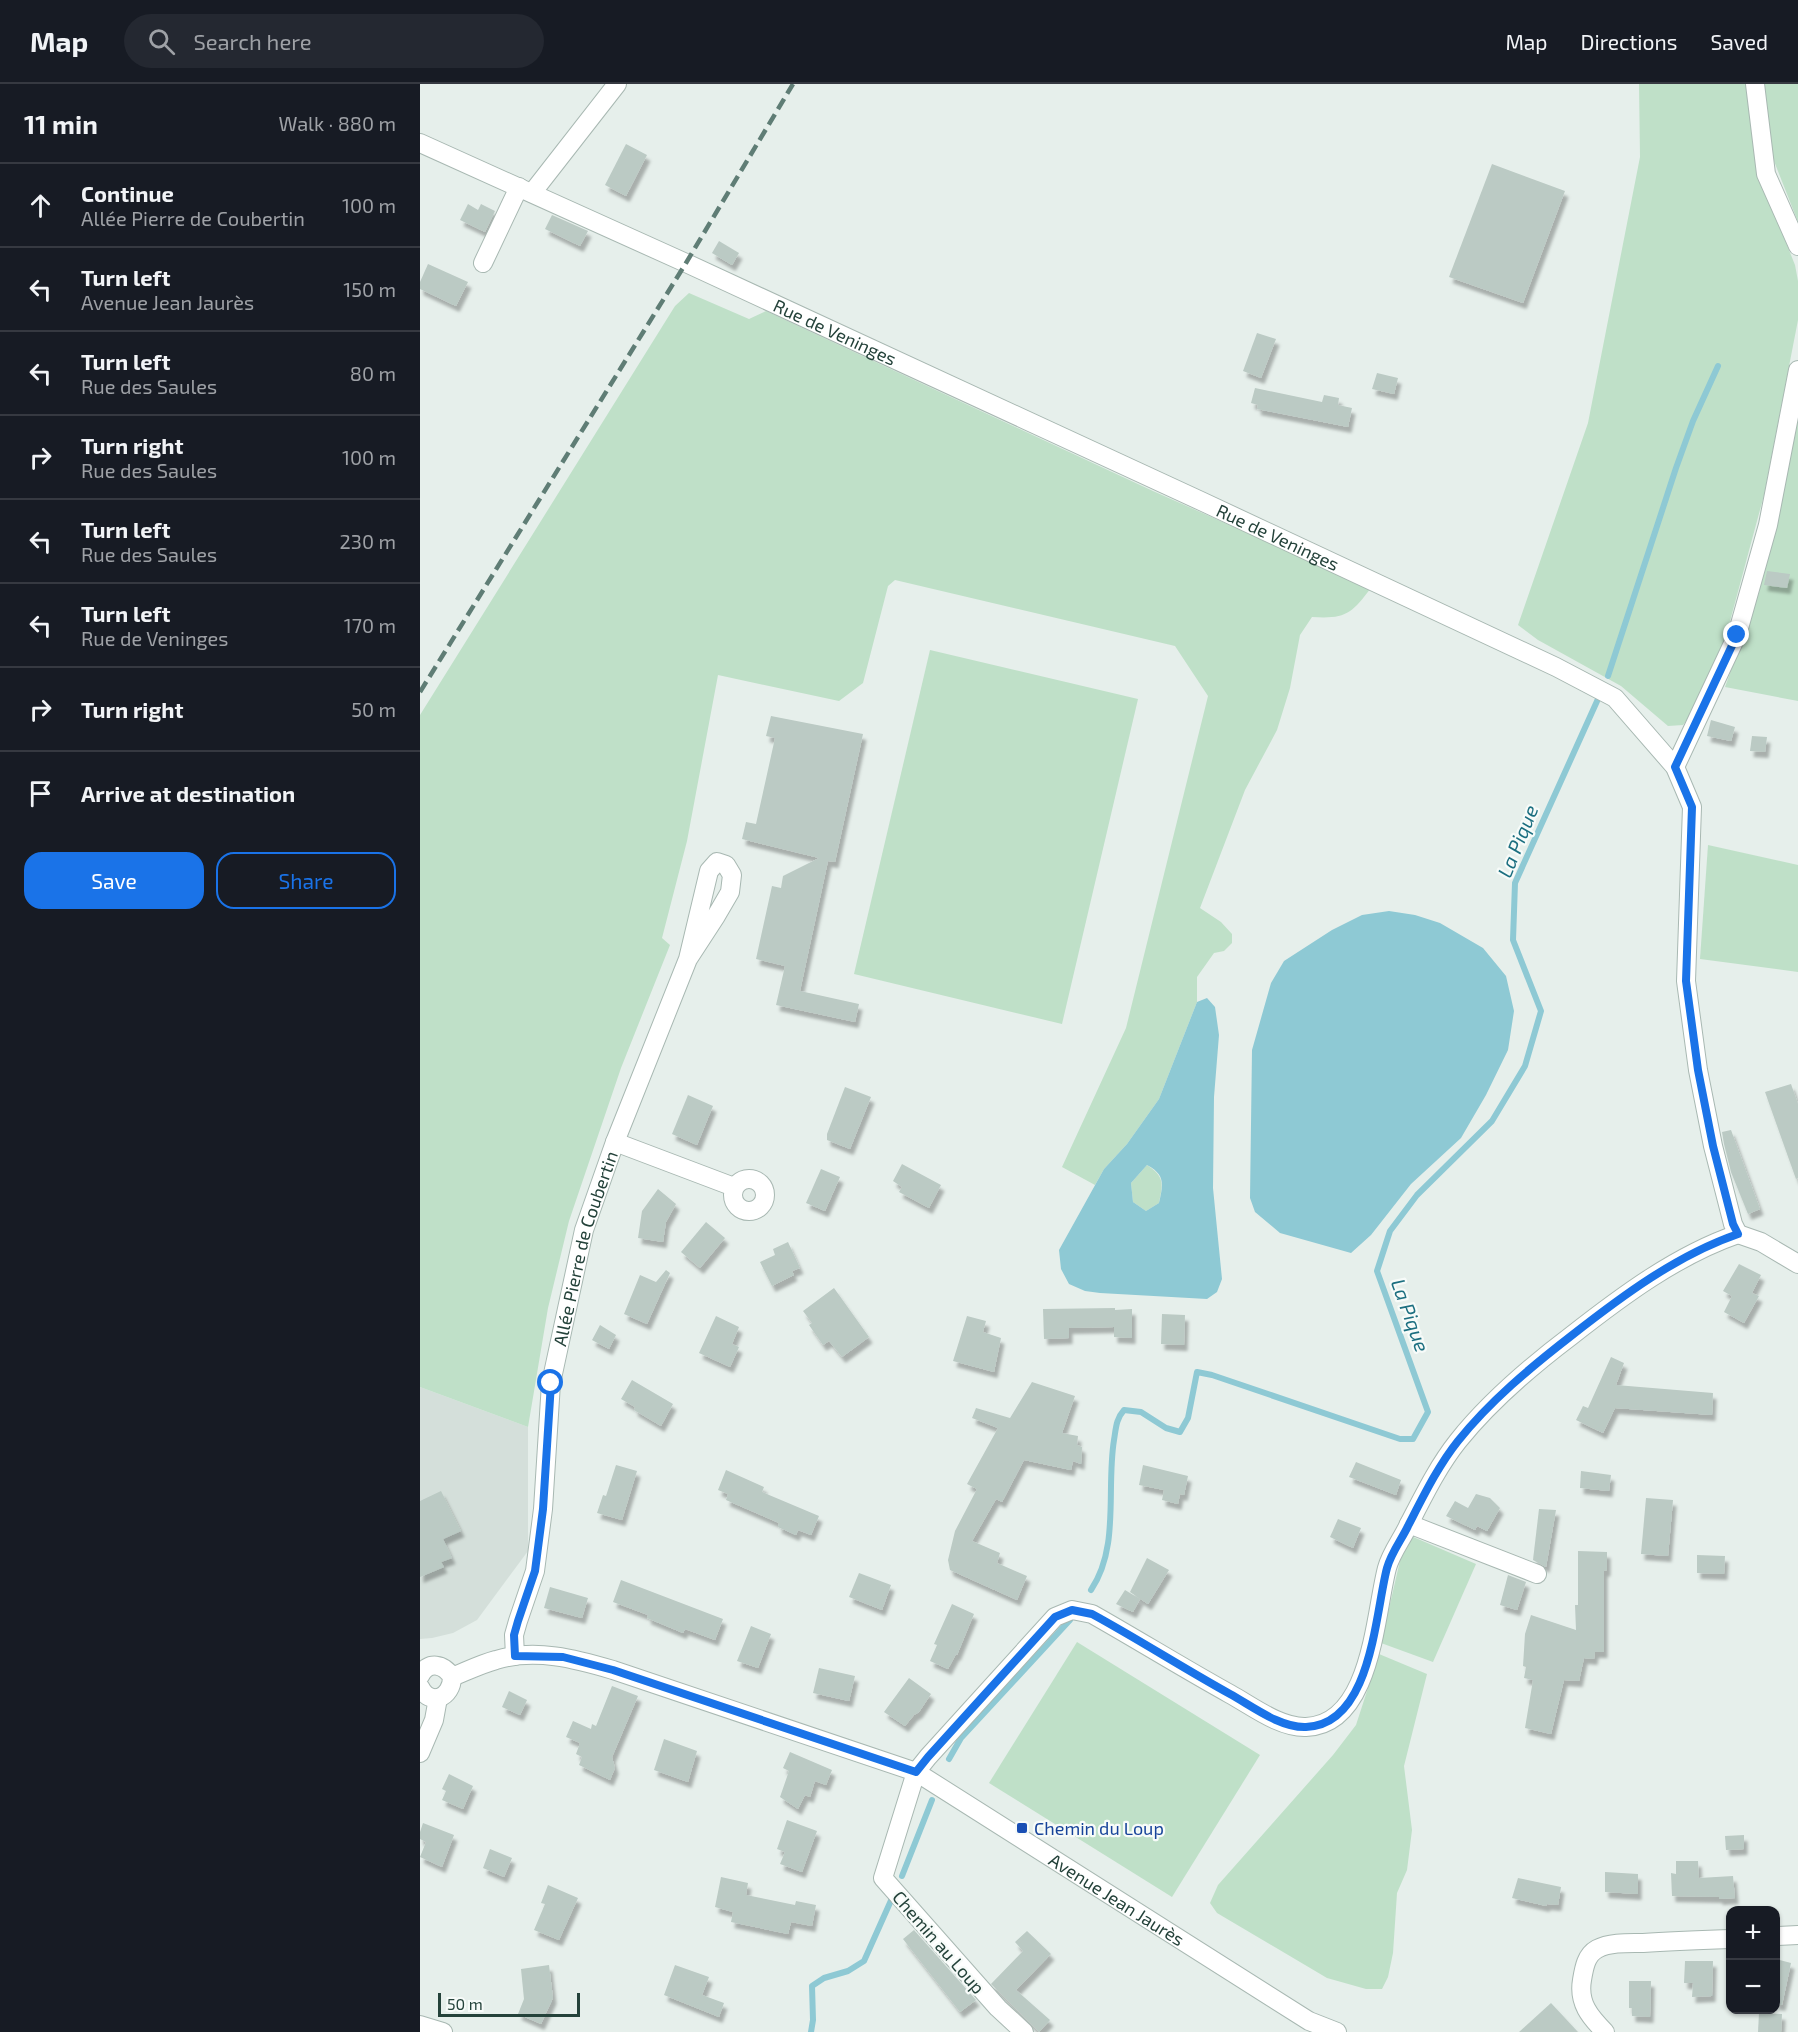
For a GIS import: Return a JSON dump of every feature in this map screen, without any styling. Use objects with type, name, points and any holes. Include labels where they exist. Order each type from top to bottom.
[{"type":"street","points":[[483,263],[526,190],[617,84]]},
{"type":"street","points":[[1755,84],[1766,174],[1798,246]]},
{"type":"street","name":"Rue de Veninges","points":[[420,143],[686,263],[1556,667],[1615,698],[1675,767],[1692,807],[1686,981],[1698,1070],[1713,1146],[1733,1224],[1738,1234]]},
{"type":"street","points":[[1675,767],[1737,635],[1768,525],[1798,370]]},
{"type":"street","name":"Allée Pierre de Coubertin","points":[[515,1656],[514,1635],[535,1571],[543,1509],[551,1383],[584,1230],[615,1142],[688,960]]},
{"type":"street","points":[[615,1142],[734,1187]]},
{"type":"street","points":[[916,1772],[1055,1617],[1072,1610],[1092,1614],[1236,1698],[1288,1725],[1306,1727],[1327,1722],[1345,1707],[1363,1677],[1388,1566],[1409,1524],[1432,1480],[1456,1442],[1489,1406],[1520,1377],[1606,1308],[1696,1252],[1738,1234],[1761,1242],[1798,1264]]},
{"type":"street","points":[[1409,1524],[1537,1574]]},
{"type":"street","name":"Avenue Jean Jaurès","points":[[452,1677],[496,1660],[515,1656],[563,1657],[613,1670],[916,1772],[1309,2021],[1337,2032]]},
{"type":"street","points":[[420,1676],[425,1669],[434,1665],[445,1668],[452,1677],[450,1690],[438,1698],[427,1696],[420,1687]]},
{"type":"street","points":[[420,1753],[434,1720],[438,1698]]},
{"type":"street","name":"Chemin au Loup","points":[[916,1772],[883,1878],[998,2008],[1024,2032]]},
{"type":"street","points":[[1780,1936],[1798,1935]]},
{"type":"street","points":[[1605,2032],[1587,2014],[1581,1985],[1588,1958],[1597,1949],[1616,1944],[1726,1939]]},
{"type":"street","points":[[420,2025],[443,2032]]},
{"type":"shaded area","points":[[420,1387],[528,1427],[528,1551],[477,1620],[453,1633],[420,1639]]},
{"type":"green space","points":[[1639,84],[1749,84],[1757,157],[1795,265],[1798,281],[1798,320],[1764,495],[1726,636],[1690,716],[1683,725],[1668,726],[1621,686],[1538,640],[1518,625],[1588,423],[1640,157]]},
{"type":"green space","points":[[1760,84],[1798,84],[1798,222],[1770,151]]},
{"type":"green space","points":[[689,293],[749,319],[766,311],[1153,491],[1371,588],[1347,613],[1333,617],[1312,617],[1300,635],[1290,688],[1277,730],[1245,790],[1200,908],[1221,922],[1232,934],[1232,943],[1224,951],[1214,953],[1197,977],[1197,1002],[1159,1099],[1127,1144],[1104,1169],[1095,1185],[1062,1167],[1126,1028],[1208,696],[1175,646],[895,580],[888,586],[863,683],[839,701],[718,675],[687,841],[662,938],[670,945],[621,1068],[569,1221],[548,1308],[528,1427],[420,1387],[420,715],[675,306]]},
{"type":"green space","points":[[1798,407],[1798,701],[1725,687],[1759,593]]},
{"type":"green space","points":[[930,650],[1138,699],[1062,1024],[854,974]]},
{"type":"green space","points":[[1708,845],[1798,865],[1798,972],[1700,959]]},
{"type":"green space","points":[[1147,1165],[1160,1177],[1162,1186],[1159,1203],[1146,1211],[1133,1202],[1131,1183]]},
{"type":"green space","points":[[1411,1536],[1476,1564],[1433,1662],[1381,1643],[1402,1552]]},
{"type":"green space","points":[[1077,1642],[1260,1755],[1172,1897],[989,1783]]},
{"type":"green space","points":[[1379,1654],[1427,1674],[1404,1766],[1412,1830],[1407,1870],[1397,1893],[1393,1953],[1388,1977],[1382,1989],[1366,1989],[1327,1978],[1217,1913],[1210,1903],[1218,1885],[1333,1755],[1356,1725]]},
{"type":"water","points":[[1389,911],[1415,915],[1440,923],[1483,948],[1506,976],[1514,1011],[1508,1050],[1461,1138],[1411,1184],[1371,1235],[1351,1253],[1280,1233],[1255,1212],[1250,1198],[1252,1050],[1271,983],[1284,961],[1332,930],[1362,915]]},
{"type":"water","points":[[1207,998],[1215,1007],[1219,1035],[1214,1097],[1213,1188],[1222,1279],[1217,1292],[1207,1299],[1085,1291],[1069,1284],[1061,1269],[1059,1250],[1104,1169],[1127,1144],[1159,1099],[1197,1002]],"holes":[[[1147,1165],[1162,1181],[1161,1191],[1159,1203],[1146,1211],[1133,1202],[1131,1183]]]},
{"type":"building","points":[[626,144],[647,155],[626,196],[605,185]]},
{"type":"building","points":[[1492,164],[1565,191],[1523,303],[1449,277]]},
{"type":"building","points":[[468,204],[478,210],[481,204],[495,211],[485,232],[460,220]]},
{"type":"building","points":[[552,215],[588,231],[580,246],[545,229]]},
{"type":"building","points":[[719,241],[739,253],[732,265],[712,253]]},
{"type":"building","points":[[428,264],[468,282],[456,306],[420,289],[420,282]]},
{"type":"building","points":[[1257,333],[1276,339],[1261,378],[1243,371]]},
{"type":"building","points":[[1377,373],[1398,378],[1394,394],[1372,389]]},
{"type":"building","points":[[1255,388],[1322,402],[1324,395],[1339,398],[1338,405],[1352,408],[1348,427],[1257,409],[1258,405],[1251,403]]},
{"type":"building","points":[[1767,571],[1790,574],[1787,588],[1764,585]]},
{"type":"building","points":[[771,716],[863,734],[835,862],[828,861],[800,991],[859,1004],[855,1022],[776,1005],[785,966],[756,959],[772,886],[781,888],[783,876],[819,858],[742,839],[746,822],[756,824],[775,738],[766,736]]},
{"type":"building","points":[[1711,720],[1735,727],[1731,741],[1707,736]]},
{"type":"building","points":[[1752,736],[1767,737],[1765,752],[1750,751]]},
{"type":"building","points":[[1791,1084],[1798,1104],[1798,1178],[1796,1179],[1765,1092]]},
{"type":"building","points":[[845,1087],[871,1097],[850,1149],[827,1140],[827,1134]]},
{"type":"building","points":[[688,1095],[713,1106],[697,1145],[672,1134]]},
{"type":"building","points":[[1731,1130],[1760,1209],[1748,1214],[1731,1172],[1724,1144],[1722,1132]]},
{"type":"building","points":[[902,1164],[941,1185],[929,1208],[899,1192],[902,1187],[893,1181]]},
{"type":"building","points":[[821,1169],[840,1177],[825,1211],[806,1203]]},
{"type":"building","points":[[658,1189],[676,1204],[666,1222],[663,1242],[638,1238],[642,1211]]},
{"type":"building","points":[[706,1222],[725,1238],[700,1268],[681,1252]]},
{"type":"building","points":[[788,1242],[800,1268],[792,1271],[794,1275],[772,1286],[760,1262],[775,1255],[773,1249]]},
{"type":"building","points":[[1739,1264],[1761,1275],[1752,1293],[1759,1296],[1744,1323],[1724,1312],[1732,1296],[1723,1291]]},
{"type":"building","points":[[666,1270],[670,1273],[647,1324],[624,1314],[640,1275],[656,1282]]},
{"type":"building","points":[[834,1288],[869,1337],[842,1357],[829,1341],[823,1345],[809,1325],[812,1323],[803,1311]]},
{"type":"building","points":[[1115,1308],[1115,1310],[1132,1309],[1132,1338],[1114,1337],[1114,1327],[1069,1328],[1069,1338],[1044,1339],[1043,1309]]},
{"type":"building","points":[[1162,1314],[1185,1315],[1184,1345],[1161,1344]]},
{"type":"building","points":[[716,1316],[739,1327],[732,1344],[739,1347],[730,1367],[699,1353]]},
{"type":"building","points":[[967,1316],[986,1321],[983,1332],[1001,1338],[994,1372],[953,1361]]},
{"type":"building","points":[[600,1325],[616,1335],[609,1349],[592,1340]]},
{"type":"building","points":[[1611,1357],[1624,1363],[1616,1385],[1713,1393],[1712,1415],[1615,1408],[1603,1433],[1576,1420],[1583,1406],[1588,1408]]},
{"type":"building","points":[[632,1380],[673,1404],[661,1426],[634,1410],[635,1407],[621,1399]]},
{"type":"building","points":[[1032,1382],[1075,1396],[1062,1433],[1078,1436],[1077,1445],[1082,1447],[1081,1464],[1073,1461],[1071,1470],[1024,1460],[1002,1502],[996,1499],[972,1541],[1000,1553],[997,1563],[1027,1576],[1017,1600],[950,1570],[948,1560],[955,1531],[977,1489],[967,1484],[998,1428],[972,1418],[976,1408],[1010,1418]]},
{"type":"building","points":[[1356,1462],[1401,1480],[1396,1495],[1349,1477]]},
{"type":"building","points":[[616,1465],[637,1471],[622,1520],[597,1513],[603,1495],[606,1496]]},
{"type":"building","points":[[1143,1465],[1188,1476],[1184,1495],[1180,1494],[1178,1504],[1162,1500],[1164,1490],[1139,1485]]},
{"type":"building","points":[[726,1470],[764,1487],[762,1492],[819,1516],[811,1535],[798,1530],[796,1535],[778,1527],[779,1523],[726,1500],[728,1494],[718,1490]]},
{"type":"building","points":[[1581,1471],[1611,1475],[1609,1491],[1580,1488]]},
{"type":"building","points":[[441,1491],[461,1531],[443,1539],[452,1558],[441,1562],[444,1567],[420,1577],[420,1501]]},
{"type":"building","points":[[1476,1494],[1490,1498],[1500,1508],[1487,1531],[1477,1526],[1475,1530],[1446,1516],[1455,1501],[1468,1508]]},
{"type":"building","points":[[1646,1498],[1673,1500],[1668,1556],[1641,1554]]},
{"type":"building","points":[[1539,1509],[1556,1510],[1546,1567],[1533,1560]]},
{"type":"building","points":[[1338,1519],[1361,1528],[1353,1548],[1330,1537]]},
{"type":"building","points":[[1578,1551],[1607,1552],[1607,1570],[1604,1571],[1604,1652],[1595,1652],[1594,1659],[1584,1658],[1579,1681],[1564,1680],[1551,1734],[1525,1728],[1533,1680],[1524,1678],[1525,1634],[1531,1615],[1576,1630]]},
{"type":"building","points":[[1697,1555],[1725,1556],[1724,1574],[1697,1573]]},
{"type":"building","points":[[1147,1558],[1169,1570],[1148,1604],[1130,1592]]},
{"type":"building","points":[[859,1573],[891,1585],[882,1610],[849,1597]]},
{"type":"building","points":[[1508,1575],[1526,1582],[1517,1610],[1500,1605]]},
{"type":"building","points":[[621,1580],[723,1619],[715,1640],[685,1629],[683,1633],[647,1618],[648,1615],[613,1602]]},
{"type":"building","points":[[550,1587],[588,1598],[582,1618],[544,1608]]},
{"type":"building","points":[[1125,1590],[1140,1599],[1133,1612],[1116,1604]]},
{"type":"building","points":[[952,1604],[974,1614],[957,1655],[948,1669],[930,1661],[937,1645],[934,1644]]},
{"type":"building","points":[[751,1626],[771,1634],[758,1668],[737,1661]]},
{"type":"building","points":[[819,1668],[855,1676],[849,1701],[813,1693]]},
{"type":"building","points":[[909,1678],[931,1694],[919,1712],[905,1726],[884,1712]]},
{"type":"building","points":[[612,1686],[638,1696],[612,1757],[615,1768],[610,1780],[579,1765],[582,1757],[576,1754],[580,1743],[566,1737],[573,1721],[591,1729],[592,1724],[596,1726]]},
{"type":"building","points":[[509,1691],[527,1700],[520,1715],[502,1707]]},
{"type":"building","points":[[664,1739],[697,1751],[688,1782],[654,1770]]},
{"type":"building","points":[[790,1752],[832,1770],[826,1785],[815,1781],[810,1797],[805,1795],[798,1809],[780,1797],[789,1771],[783,1768]]},
{"type":"building","points":[[449,1774],[473,1786],[463,1809],[442,1800],[446,1791],[442,1789]]},
{"type":"building","points":[[787,1820],[817,1831],[802,1872],[780,1864],[785,1852],[777,1849]]},
{"type":"building","points":[[423,1823],[454,1835],[442,1867],[420,1857],[426,1842],[420,1839]]},
{"type":"building","points":[[1744,1835],[1744,1849],[1726,1850],[1725,1836]]},
{"type":"building","points":[[490,1849],[512,1858],[504,1877],[483,1868]]},
{"type":"building","points":[[1676,1861],[1698,1861],[1699,1878],[1733,1876],[1735,1898],[1672,1896],[1671,1873],[1676,1874]]},
{"type":"building","points":[[1605,1872],[1638,1874],[1638,1894],[1605,1892]]},
{"type":"building","points":[[721,1877],[748,1883],[746,1895],[795,1905],[796,1901],[816,1905],[812,1926],[791,1922],[788,1934],[731,1922],[733,1912],[715,1907]]},
{"type":"building","points":[[1518,1878],[1561,1887],[1558,1905],[1547,1904],[1546,1906],[1512,1898]]},
{"type":"building","points":[[548,1885],[578,1898],[559,1940],[534,1930],[545,1904],[541,1903]]},
{"type":"building","points":[[914,1930],[976,2000],[960,2012],[903,1939]]},
{"type":"building","points":[[1027,1931],[1051,1954],[1016,1990],[1050,2020],[1039,2032],[991,1984],[1023,1951],[1015,1942]]},
{"type":"building","points":[[1780,1960],[1791,1963],[1782,2005],[1780,2005]]},
{"type":"building","points":[[1685,1961],[1713,1961],[1712,1996],[1692,1997],[1693,1983],[1684,1983]]},
{"type":"building","points":[[549,1965],[553,1998],[541,2024],[518,2014],[524,1999],[521,1969]]},
{"type":"building","points":[[675,1965],[709,1977],[702,1995],[724,2003],[719,2017],[664,1995]]},
{"type":"building","points":[[1629,1981],[1651,1981],[1650,2017],[1632,2016],[1632,2008],[1629,2008]]},
{"type":"building","points":[[1551,2003],[1578,2032],[1519,2032]]},
{"type":"building","points":[[1759,2014],[1782,2014],[1781,2032],[1758,2032]]},
{"type":"waterway","name":"La Pique","points":[[1608,676],[1676,468],[1693,421],[1718,366]]},
{"type":"waterway","name":"La Pique","points":[[1091,1590],[1100,1573],[1109,1537],[1112,1459],[1119,1417],[1124,1410],[1141,1412],[1166,1428],[1180,1432],[1188,1418],[1197,1372],[1212,1375],[1400,1439],[1413,1439],[1428,1412],[1377,1271],[1390,1231],[1417,1195],[1492,1121],[1525,1066],[1541,1011],[1513,940],[1515,883],[1598,699]]},
{"type":"waterway","name":"La Pique","points":[[949,1759],[961,1738],[1070,1620]]},
{"type":"waterway","name":"La Pique","points":[[902,1876],[932,1800]]},
{"type":"waterway","name":"La Pique","points":[[811,2032],[812,1986],[824,1978],[848,1971],[864,1961],[893,1896]]},
{"type":"railway","points":[[420,692],[686,263],[793,84]]},
{"type":"place","name":"Chemin du Loup","points":[[1022,1828]]},
{"type":"route","points":[[551,1383],[543,1509],[535,1571],[514,1635],[515,1656],[563,1657],[589,1663],[916,1772],[1055,1617],[1072,1610],[1092,1614],[1264,1714],[1288,1725],[1306,1727],[1332,1719],[1354,1695],[1363,1677],[1388,1566],[1432,1480],[1456,1442],[1520,1377],[1606,1308],[1696,1252],[1738,1234],[1733,1224],[1713,1146],[1698,1070],[1686,981],[1692,807],[1675,767],[1737,635]]}]
